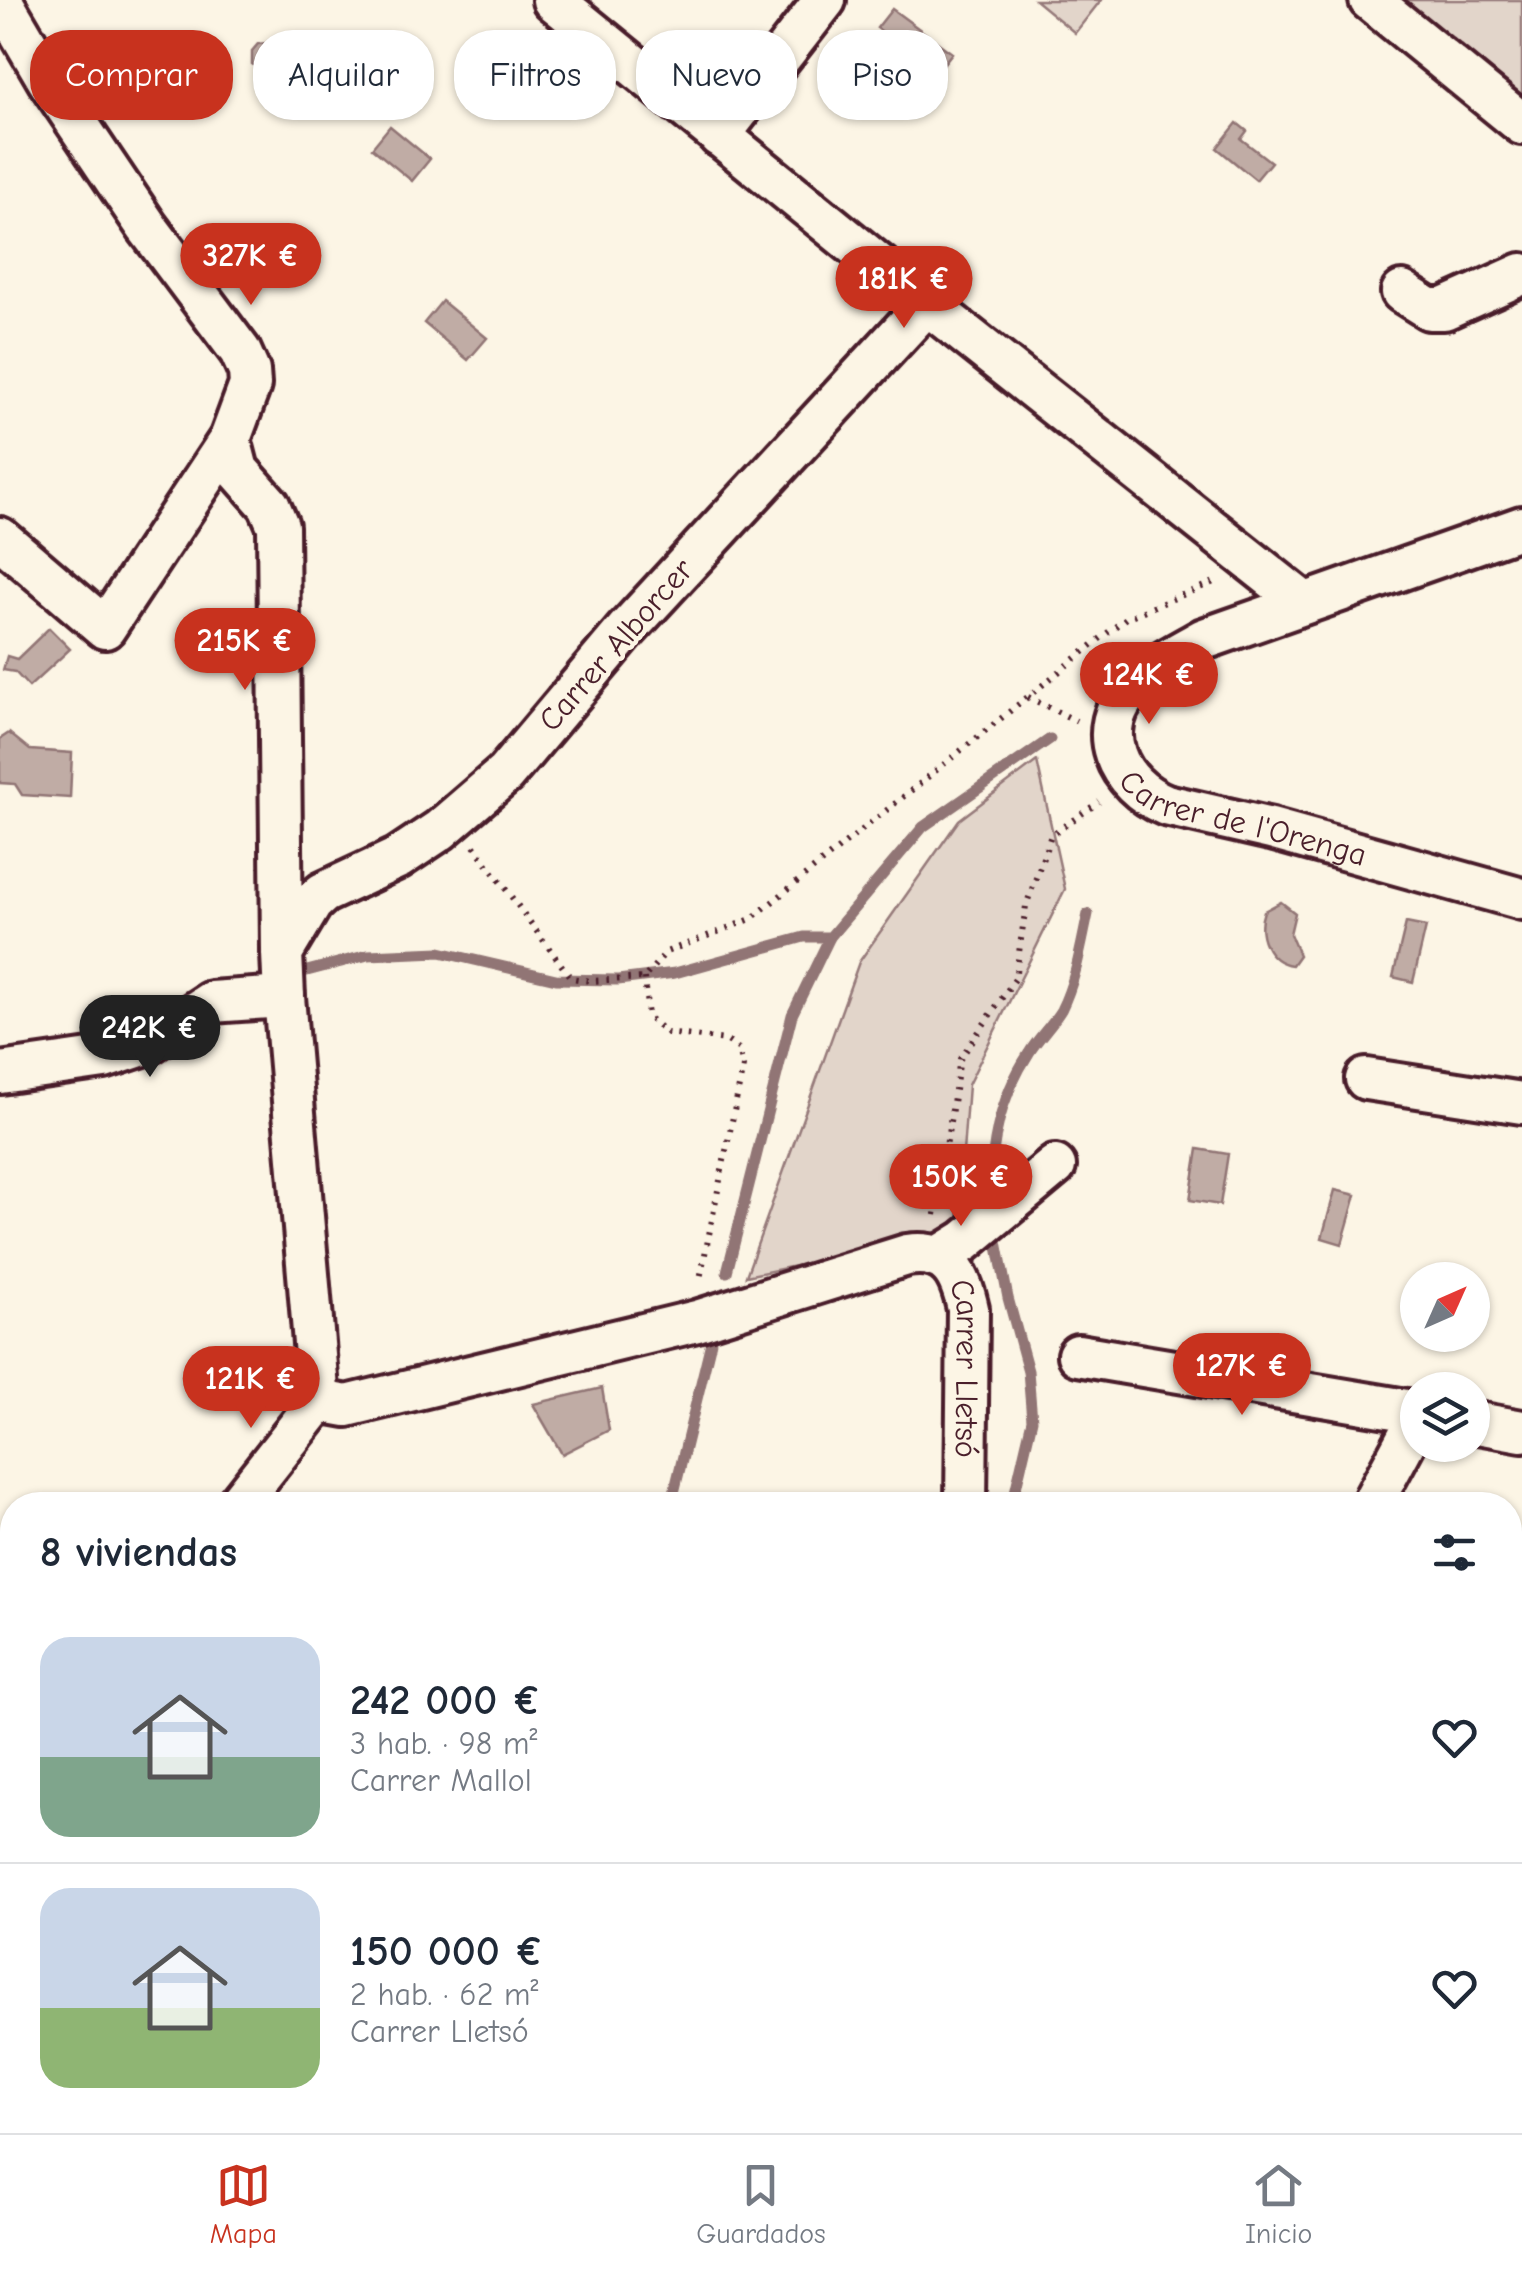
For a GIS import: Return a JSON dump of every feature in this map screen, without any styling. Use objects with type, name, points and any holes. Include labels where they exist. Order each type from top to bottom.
[{"type":"street","points":[[0,538],[104,628],[230,438],[250,385],[240,351],[147,227],[1,0]]},
{"type":"street","points":[[553,0],[1304,603]]},
{"type":"street","points":[[720,136],[825,0]]},
{"type":"street","points":[[1370,0],[1522,124]]},
{"type":"street","points":[[1402,292],[1429,309],[1444,309],[1522,274]]},
{"type":"street","name":"Carrer Alborcer","points":[[282,953],[301,919],[323,893],[398,858],[454,818],[505,774],[626,630],[927,304]]},
{"type":"street","points":[[230,438],[238,470],[269,505],[278,526],[284,996],[320,1401],[247,1492]]},
{"type":"street","name":"Carrer de l'Orenga","points":[[1522,527],[1204,640],[1160,665],[1132,687],[1118,706],[1112,740],[1116,760],[1130,783],[1149,798],[1188,812],[1271,829],[1522,899]]},
{"type":"street","points":[[0,1073],[104,1058],[149,1043],[211,1002],[284,996]]},
{"type":"street","points":[[1366,1079],[1522,1103]]},
{"type":"street","points":[[952,1249],[1055,1166]]},
{"type":"street","name":"Carrer Lletsó","points":[[696,1320],[907,1255],[952,1249],[955,1273],[968,1308],[966,1492]]},
{"type":"street","points":[[320,1401],[347,1406],[696,1320]]},
{"type":"street","points":[[1078,1356],[1400,1412]]},
{"type":"street","points":[[1490,1425],[1522,1431]]},
{"type":"street","points":[[1377,1492],[1400,1449]]},
{"type":"path","points":[[696,1320],[698,1286],[743,1067],[739,1049],[726,1040],[666,1033],[648,1017],[644,978],[666,952],[751,919],[1126,618],[1256,564]]},
{"type":"path","points":[[1028,697],[1112,740]]},
{"type":"path","points":[[952,1249],[933,1231],[960,1059],[1016,979],[1026,906],[1051,834],[1130,783]]},
{"type":"path","points":[[454,818],[571,978],[644,978]]},
{"type":"shaded area","points":[[1035,0],[1101,0],[1075,33]]},
{"type":"shaded area","points":[[1397,0],[1522,0],[1522,103]]},
{"type":"shaded area","points":[[892,9],[921,30],[880,30],[877,28]]},
{"type":"shaded area","points":[[1237,123],[1247,131],[1241,139],[1271,162],[1256,180],[1217,148]]},
{"type":"shaded area","points":[[390,126],[430,159],[412,181],[372,148]]},
{"type":"shaded area","points":[[442,301],[487,338],[468,360],[424,323]]},
{"type":"shaded area","points":[[49,628],[70,649],[29,687],[15,672],[3,670],[7,656],[17,659]]},
{"type":"shaded area","points":[[9,733],[30,750],[72,753],[70,798],[22,795],[15,784],[0,783],[0,739]]},
{"type":"shaded area","points":[[1037,761],[1065,889],[968,1085],[957,1233],[746,1276],[859,962],[959,820]]},
{"type":"shaded area","points":[[1281,902],[1295,913],[1290,934],[1299,955],[1292,965],[1270,953],[1261,929],[1264,911]]},
{"type":"shaded area","points":[[1406,923],[1426,927],[1413,982],[1393,977]]},
{"type":"shaded area","points":[[1198,1149],[1228,1154],[1220,1205],[1190,1200]]},
{"type":"shaded area","points":[[1335,1190],[1356,1195],[1342,1244],[1322,1238]]},
{"type":"shaded area","points":[[602,1388],[609,1430],[562,1454],[533,1404]]},
{"type":"waterway","points":[[307,971],[368,955],[440,952],[556,979],[618,980],[675,973],[804,937],[830,937],[923,827],[1050,739]]},
{"type":"waterway","points":[[992,1207],[994,1147],[1003,1108],[1019,1071],[1066,999],[1088,914]]},
{"type":"waterway","points":[[727,1272],[792,1015],[830,937]]},
{"type":"waterway","points":[[994,1226],[1028,1371],[1032,1420],[1015,1492]]},
{"type":"waterway","points":[[674,1492],[711,1342]]}]
